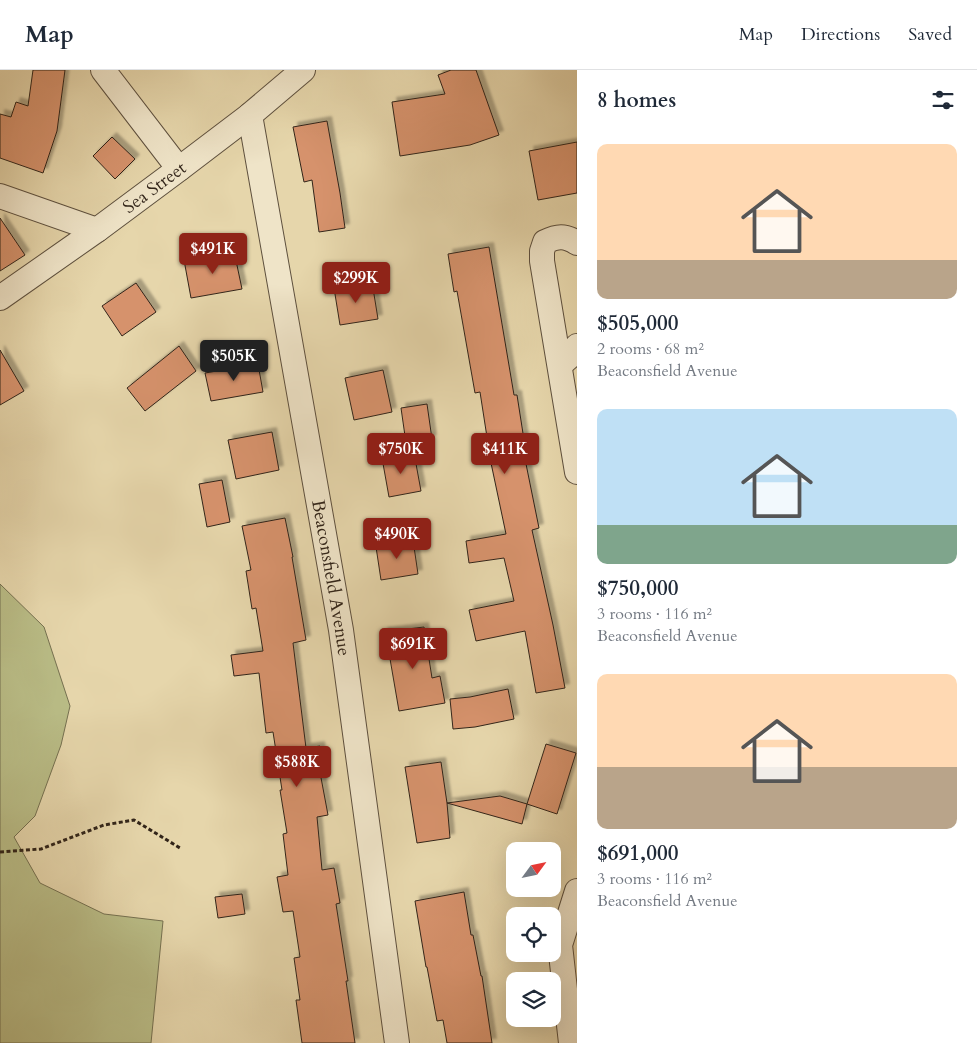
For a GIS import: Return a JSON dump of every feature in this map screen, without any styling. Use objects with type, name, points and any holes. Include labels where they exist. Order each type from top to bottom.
[{"type":"street","points":[[103,70],[179,170]]},
{"type":"street","name":"Sea Street","points":[[0,298],[179,170],[250,115],[303,70]]},
{"type":"street","name":"Beaconsfield Avenue","points":[[250,115],[341,630],[396,1043]]},
{"type":"street","points":[[0,196],[97,230]]},
{"type":"street","points":[[577,243],[566,237],[554,238],[545,242],[542,251],[542,261],[577,472]]},
{"type":"street","points":[[560,365],[577,346]]},
{"type":"street","points":[[571,1043],[560,945],[577,891]]},
{"type":"path","points":[[0,852],[41,849],[104,825],[134,820],[180,848]]},
{"type":"green space","points":[[0,584],[44,627],[70,706],[61,745],[35,816],[14,837],[40,883],[104,914],[163,921],[151,1043],[0,1043]]},
{"type":"building","points":[[33,70],[65,70],[57,131],[43,173],[0,158],[0,114],[11,117],[16,102],[28,106]]},
{"type":"building","points":[[451,70],[476,70],[499,135],[470,145],[400,156],[392,102],[445,94],[438,75]]},
{"type":"building","points":[[327,121],[345,228],[319,232],[312,180],[304,182],[293,127]]},
{"type":"building","points":[[112,137],[135,159],[115,179],[93,156]]},
{"type":"building","points":[[577,142],[577,193],[538,200],[529,151]]},
{"type":"building","points":[[0,218],[25,255],[0,271]]},
{"type":"building","points":[[489,247],[514,395],[517,395],[527,459],[525,459],[539,528],[532,530],[565,688],[536,693],[525,631],[476,641],[469,610],[514,601],[504,558],[469,563],[466,541],[506,534],[491,463],[480,392],[475,393],[457,291],[454,292],[448,254]]},
{"type":"building","points":[[234,251],[242,289],[191,298],[184,260]]},
{"type":"building","points":[[372,282],[378,319],[340,325],[334,288]]},
{"type":"building","points":[[136,283],[156,312],[122,336],[102,306]]},
{"type":"building","points":[[179,346],[196,371],[145,411],[127,388]]},
{"type":"building","points":[[0,350],[24,391],[0,405]]},
{"type":"building","points":[[258,364],[263,392],[211,401],[205,373]]},
{"type":"building","points":[[383,370],[392,412],[354,420],[345,378]]},
{"type":"building","points":[[427,404],[432,439],[406,443],[401,408]]},
{"type":"building","points":[[272,432],[279,470],[236,479],[228,440]]},
{"type":"building","points":[[414,453],[421,491],[389,497],[382,458]]},
{"type":"building","points":[[222,480],[230,522],[207,527],[199,484]]},
{"type":"building","points":[[285,518],[306,640],[293,643],[306,748],[320,746],[323,766],[319,767],[328,815],[317,817],[322,870],[334,868],[340,903],[336,904],[355,1043],[302,1043],[296,1000],[300,1000],[294,958],[300,957],[293,911],[283,912],[277,877],[288,875],[283,834],[287,833],[273,732],[266,733],[259,673],[234,676],[231,655],[263,651],[256,608],[252,609],[246,571],[251,570],[242,526]]},
{"type":"building","points":[[413,540],[418,574],[381,580],[376,547]]},
{"type":"building","points":[[424,627],[432,678],[440,676],[445,703],[399,711],[389,653],[387,654],[383,632]]},
{"type":"building","points":[[508,689],[514,719],[475,727],[453,729],[450,699]]},
{"type":"building","points":[[546,744],[576,753],[557,814],[527,804]]},
{"type":"building","points":[[441,762],[450,838],[417,843],[405,767]]},
{"type":"building","points":[[500,796],[527,804],[522,824],[447,803]]},
{"type":"building","points":[[464,892],[471,935],[473,935],[482,976],[492,1043],[447,1043],[443,1020],[437,1021],[426,967],[415,901]]},
{"type":"building","points":[[242,894],[245,914],[218,918],[215,897]]}]
